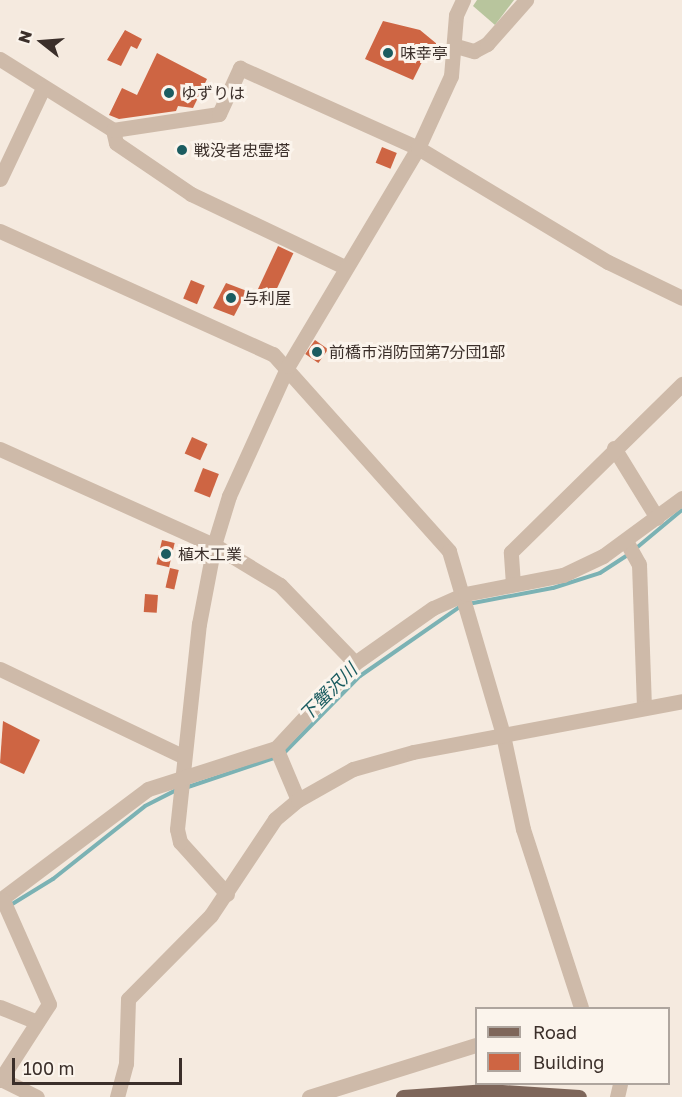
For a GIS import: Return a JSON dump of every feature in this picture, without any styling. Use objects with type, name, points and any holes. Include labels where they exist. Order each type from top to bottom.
[{"type":"main road","points":[[403,1097],[487,1091],[579,1097]]},
{"type":"street","points":[[227,894],[180,842],[179,777],[214,545],[229,496],[288,366],[418,148],[451,76],[456,46],[456,15],[463,0]]},
{"type":"street","points":[[456,46],[474,51],[487,44],[526,0]]},
{"type":"street","points":[[0,59],[113,130],[219,114],[240,68],[418,148],[608,262],[682,298]]},
{"type":"street","points":[[0,179],[43,88]]},
{"type":"street","points":[[113,130],[116,143],[191,194],[345,267]]},
{"type":"street","points":[[0,231],[273,354],[288,366],[448,552],[465,594],[503,735],[523,829],[581,1007]]},
{"type":"street","points":[[513,584],[511,552],[614,448],[682,384]]},
{"type":"street","points":[[614,448],[657,518]]},
{"type":"street","points":[[0,449],[214,545],[280,585],[355,663]]},
{"type":"street","points":[[37,1097],[0,1079],[49,1004],[2,900],[148,789],[179,777],[276,748],[355,663],[433,608],[465,594],[562,575],[626,541],[682,498]]},
{"type":"street","points":[[626,541],[639,564],[644,707]]},
{"type":"street","points":[[0,669],[182,756]]},
{"type":"street","points":[[117,1097],[126,1063],[128,999],[227,894],[275,819],[298,800],[353,769],[503,735],[682,701]]},
{"type":"street","points":[[276,748],[298,800]]},
{"type":"street","points":[[0,1007],[37,1022]]},
{"type":"street","points":[[309,1097],[475,1046]]},
{"type":"green space","points":[[477,0],[514,0],[495,25],[473,6]]},
{"type":"building","points":[[383,21],[420,30],[443,49],[443,60],[423,60],[413,80],[365,59]]},
{"type":"building","points":[[125,30],[142,39],[137,49],[131,46],[121,66],[107,60]]},
{"type":"building","name":"ゆずりは","points":[[157,53],[207,79],[193,108],[178,106],[176,111],[119,119],[109,115],[122,88],[137,95]]},
{"type":"building","points":[[382,147],[397,153],[390,169],[376,163]]},
{"type":"building","points":[[278,246],[293,253],[271,300],[256,293]]},
{"type":"building","points":[[191,280],[205,286],[197,304],[183,298]]},
{"type":"building","name":"与利屋","points":[[226,283],[247,291],[234,316],[213,308]]},
{"type":"building","name":"前橋市消防団第7分団1部","points":[[315,340],[328,349],[318,363],[305,354]]},
{"type":"building","points":[[192,437],[208,444],[200,460],[185,453]]},
{"type":"building","points":[[203,468],[219,474],[210,497],[194,491]]},
{"type":"building","name":"植木工業","points":[[162,540],[175,543],[169,567],[156,564]]},
{"type":"building","points":[[170,568],[179,570],[174,590],[166,587]]},
{"type":"building","points":[[145,594],[158,595],[157,613],[144,612]]},
{"type":"building","points":[[3,721],[40,740],[24,774],[0,763]]},
{"type":"waterway","name":"下蟹沢川","points":[[634,550],[682,510]]},
{"type":"waterway","name":"下蟹沢川","points":[[468,604],[553,588],[600,573],[628,555]]},
{"type":"waterway","name":"下蟹沢川","points":[[283,754],[360,676],[461,606]]},
{"type":"waterway","name":"下蟹沢川","points":[[185,788],[277,757]]},
{"type":"waterway","name":"下蟹沢川","points":[[9,906],[53,879],[145,806],[177,790]]},
{"type":"place","name":"味幸亭","points":[[388,53]]},
{"type":"place","name":"ゆずりは","points":[[169,93]]},
{"type":"place","name":"戦没者忠霊塔","points":[[182,150]]},
{"type":"place","name":"与利屋","points":[[231,298]]},
{"type":"place","name":"前橋市消防団第7分団1部","points":[[317,352]]},
{"type":"place","name":"植木工業","points":[[166,554]]}]
